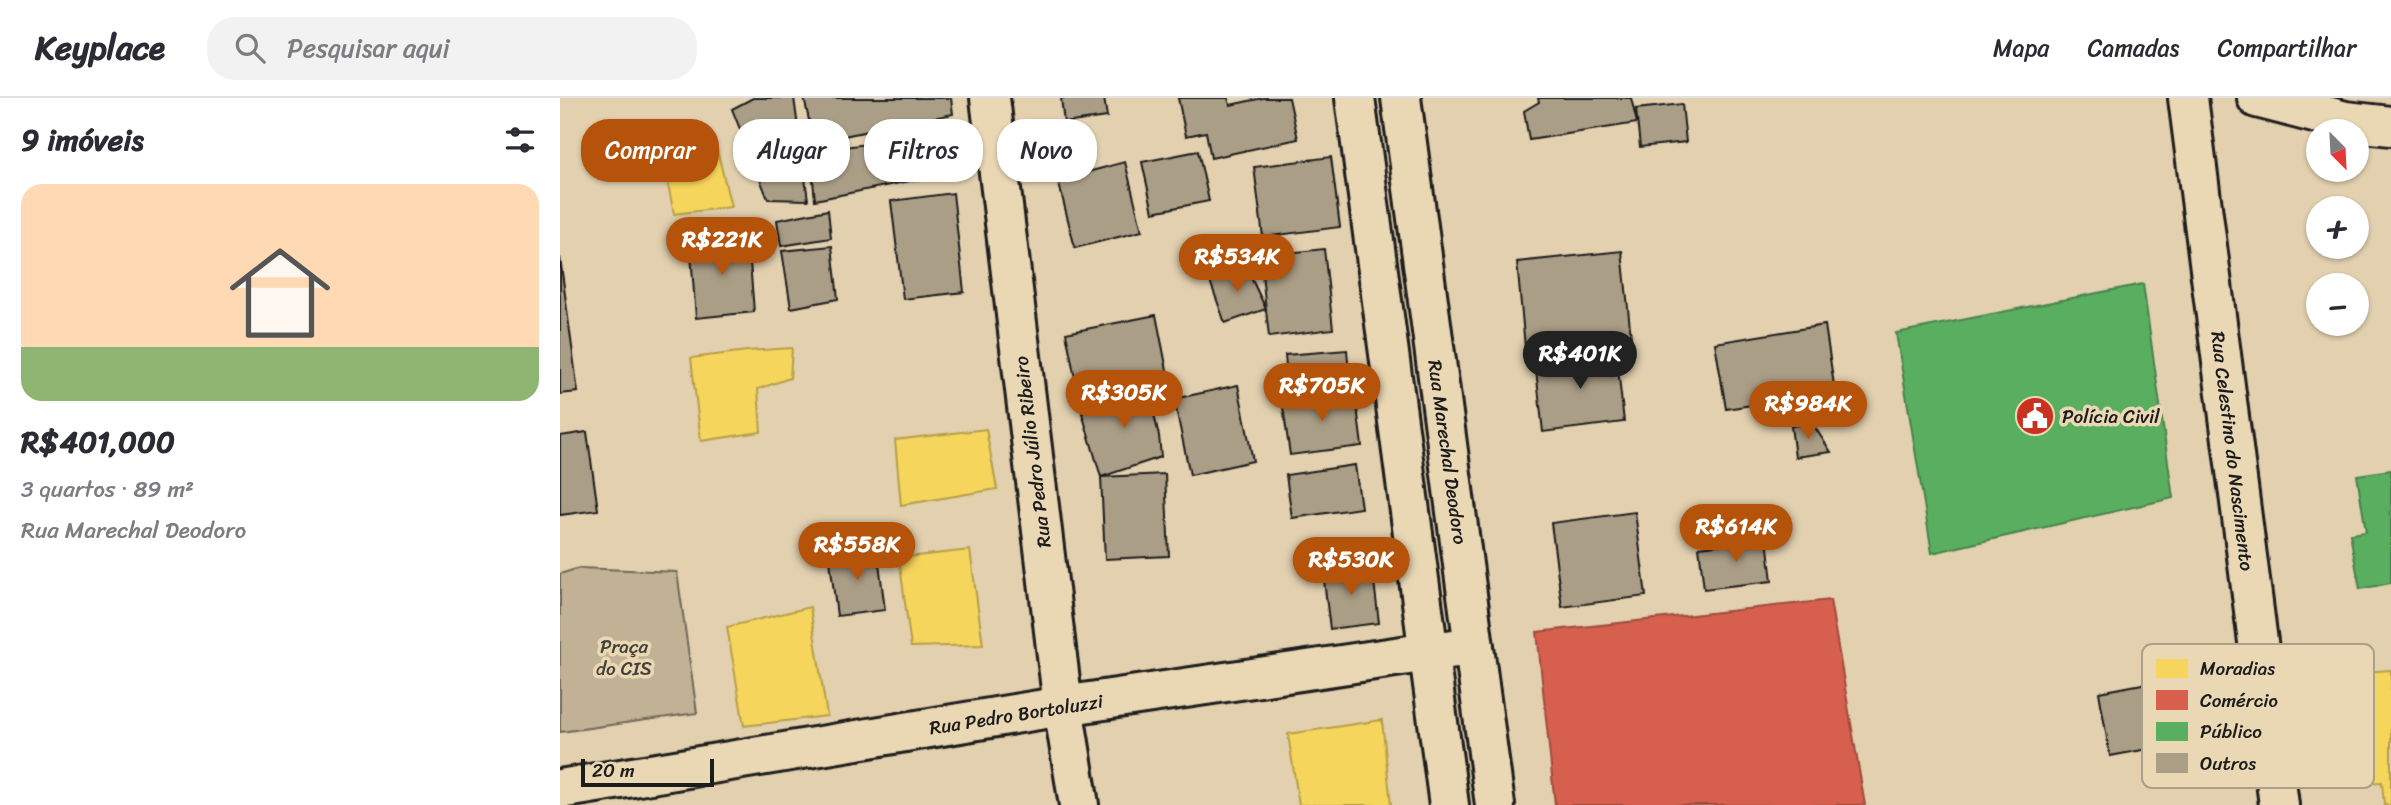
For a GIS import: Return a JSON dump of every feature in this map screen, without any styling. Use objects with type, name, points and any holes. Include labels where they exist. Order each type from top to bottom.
[{"type":"street","name":"Rua Pedro Júlio Ribeiro","points":[[990,98],[1063,706],[1079,805]]},
{"type":"street","points":[[1355,98],[1450,805]]},
{"type":"street","name":"Rua Marechal Deodoro","points":[[1401,98],[1495,805]]},
{"type":"street","name":"Rua Celestino do Nascimento","points":[[2188,98],[2258,644]]},
{"type":"street","points":[[2258,98],[2345,121],[2391,127]]},
{"type":"street","points":[[1378,266],[1423,262]]},
{"type":"street","name":"Rua Pedro Bortoluzzi","points":[[560,789],[1063,706],[1474,647]]},
{"type":"green space","name":"Praça do CIS","points":[[579,568],[677,572],[697,713],[560,732],[560,574]]},
{"type":"building: Moradias","points":[[719,158],[731,207],[674,214],[668,182],[719,182]]},
{"type":"building: Moradias","points":[[792,348],[790,378],[758,389],[761,432],[701,441],[691,358]]},
{"type":"building: Moradias","points":[[986,429],[997,489],[901,505],[895,440]]},
{"type":"building: Moradias","points":[[970,550],[983,645],[911,647],[899,558]]},
{"type":"building: Moradias","points":[[810,607],[827,716],[744,726],[727,627]]},
{"type":"building: Moradias","points":[[2391,670],[2391,805],[2384,805],[2382,782],[2374,782],[2374,671]]},
{"type":"building: Moradias","points":[[1382,720],[1391,805],[1299,805],[1288,734]]},
{"type":"building: Comércio","points":[[1830,600],[1865,805],[1555,805],[1537,632]]},
{"type":"building: Público","name":"Polícia Civil","points":[[2143,284],[2173,498],[1932,553],[1896,333]]},
{"type":"building: Público","points":[[2391,470],[2391,583],[2360,589],[2350,534],[2366,532],[2357,475]]},
{"type":"building: Outros","points":[[753,98],[794,98],[797,119],[736,119],[732,109]]},
{"type":"building: Outros","points":[[804,98],[951,98],[953,114],[928,119],[864,119],[864,132],[850,135],[850,119],[809,119]]},
{"type":"building: Outros","points":[[1061,98],[1104,98],[1107,117],[1064,119]]},
{"type":"building: Outros","points":[[1178,98],[1228,98],[1230,105],[1263,98],[1289,98],[1298,139],[1211,158],[1206,132],[1186,136]]},
{"type":"building: Outros","points":[[1538,98],[1631,98],[1637,123],[1529,140],[1524,111],[1539,102]]},
{"type":"building: Outros","points":[[1682,104],[1686,142],[1640,147],[1636,109]]},
{"type":"building: Outros","points":[[864,144],[864,182],[905,182],[815,200],[813,182],[850,182],[850,146]]},
{"type":"building: Outros","points":[[1198,151],[1209,201],[1153,212],[1142,162]]},
{"type":"building: Outros","points":[[1331,157],[1340,227],[1263,237],[1254,167]]},
{"type":"building: Outros","points":[[1125,162],[1142,231],[1075,248],[1058,182],[1097,182],[1097,170]]},
{"type":"building: Outros","points":[[761,182],[806,182],[808,200],[768,199]]},
{"type":"building: Outros","points":[[953,193],[964,292],[903,299],[891,201]]},
{"type":"building: Outros","points":[[828,210],[831,238],[781,246],[777,220]]},
{"type":"building: Outros","points":[[748,237],[754,312],[696,318],[690,242]]},
{"type":"building: Outros","points":[[832,246],[838,299],[791,308],[782,251]]},
{"type":"building: Outros","points":[[1324,249],[1333,329],[1269,337],[1260,256]]},
{"type":"building: Outros","points":[[1622,251],[1631,337],[1525,347],[1517,262]]},
{"type":"building: Outros","points":[[560,257],[578,392],[560,394]]},
{"type":"building: Outros","points":[[1244,263],[1266,309],[1225,323],[1210,281]]},
{"type":"building: Outros","points":[[1156,315],[1168,375],[1078,393],[1066,333]]},
{"type":"building: Outros","points":[[1825,325],[1835,392],[1726,409],[1715,343]]},
{"type":"building: Outros","points":[[1347,350],[1350,385],[1288,390],[1285,355]]},
{"type":"building: Outros","points":[[1616,351],[1624,422],[1543,432],[1535,361]]},
{"type":"building: Outros","points":[[1146,379],[1161,457],[1101,477],[1082,413]]},
{"type":"building: Outros","points":[[1238,385],[1253,461],[1190,475],[1174,399]]},
{"type":"building: Outros","points":[[1355,391],[1362,446],[1290,455],[1282,400]]},
{"type":"building: Outros","points":[[1812,423],[1831,452],[1795,457],[1791,426]]},
{"type":"building: Outros","points":[[587,432],[598,510],[560,515],[560,436]]},
{"type":"building: Outros","points":[[1355,465],[1361,508],[1292,518],[1286,475]]},
{"type":"building: Outros","points":[[1165,474],[1169,556],[1105,559],[1101,477]]},
{"type":"building: Outros","points":[[1635,512],[1646,596],[1562,607],[1551,523]]},
{"type":"building: Outros","points":[[1767,539],[1772,581],[1704,589],[1699,547]]},
{"type":"building: Outros","points":[[877,547],[885,610],[837,616],[829,553]]},
{"type":"building: Outros","points":[[1372,565],[1379,623],[1330,629],[1323,572]]},
{"type":"building: Outros","points":[[2142,684],[2142,750],[2110,756],[2099,692]]},
{"type":"place","name":"Polícia Civil","points":[[2035,416]]}]
